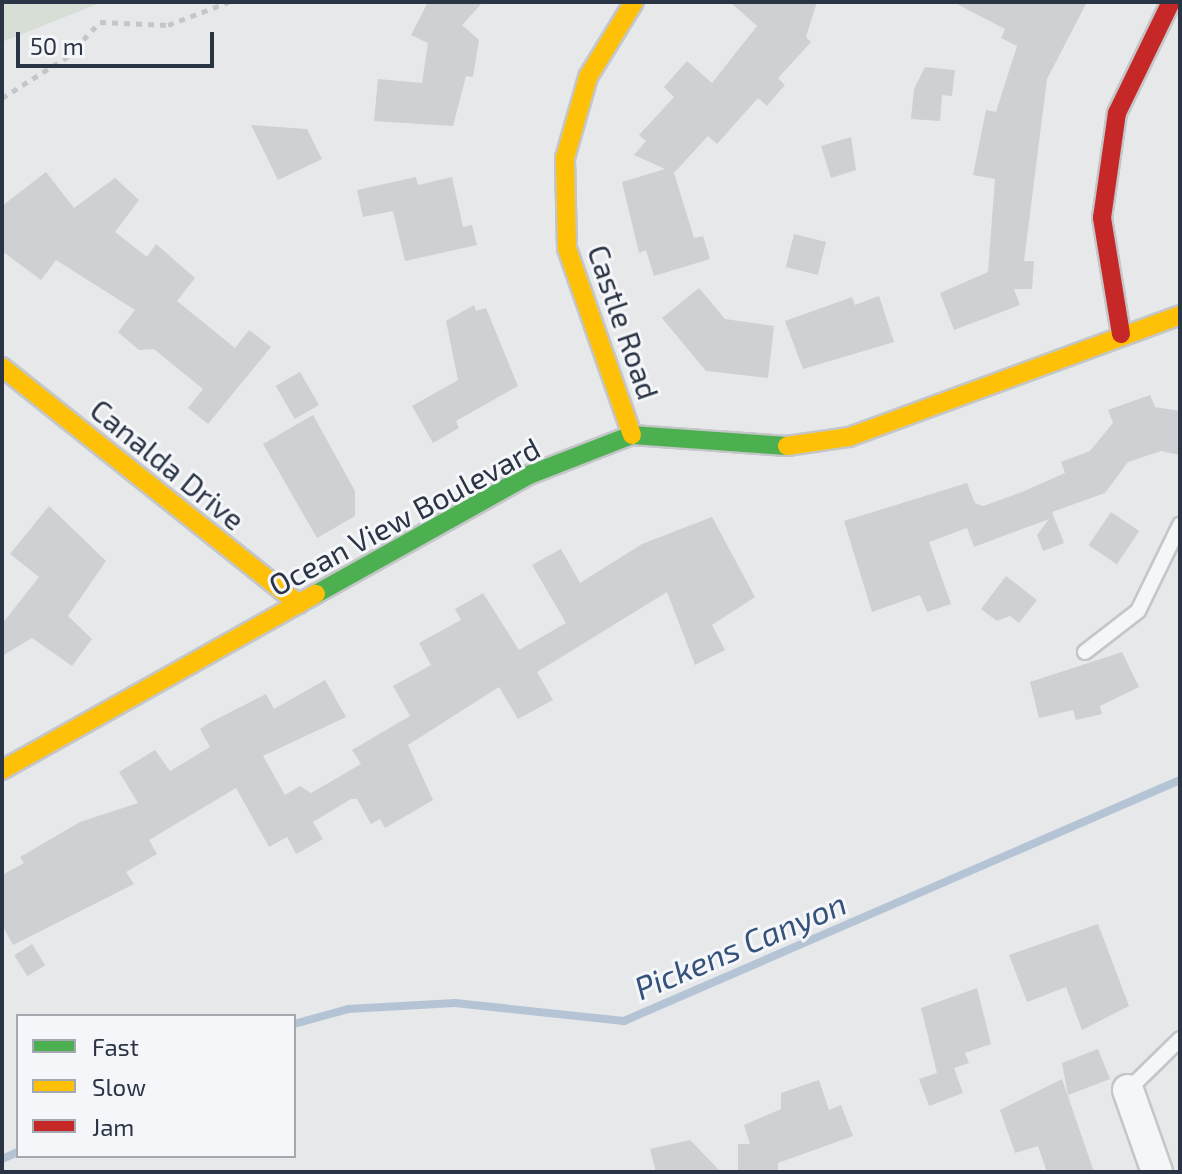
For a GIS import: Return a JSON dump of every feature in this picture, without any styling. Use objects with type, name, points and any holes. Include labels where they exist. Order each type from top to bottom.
[{"type":"street","name":"Castle Road","points":[[632,435],[567,248],[565,158],[588,77],[634,2]]},
{"type":"street","points":[[1121,334],[1102,218],[1117,113],[1171,2]]},
{"type":"street","name":"Ocean View Boulevard","points":[[2,770],[529,475],[632,435],[783,447],[849,437],[1121,334],[1180,315]]},
{"type":"street","name":"Canalda Drive","points":[[2,367],[299,604]]},
{"type":"street","points":[[1128,1090],[1157,1172]]},
{"type":"lane","points":[[1085,652],[1138,611],[1180,525]]},
{"type":"lane","points":[[1128,1090],[1180,1039]]},
{"type":"path","points":[[2,98],[67,57],[100,22],[168,25],[229,2]]},
{"type":"shaded area","points":[[2,2],[102,2],[2,42]]},
{"type":"building","points":[[428,2],[483,2],[462,25],[479,40],[473,77],[466,76],[453,126],[374,121],[378,79],[422,83],[428,43],[411,35]]},
{"type":"building","points":[[730,2],[817,2],[806,37],[811,42],[778,78],[785,85],[767,106],[758,98],[717,144],[708,136],[674,173],[694,238],[703,236],[710,259],[654,276],[646,250],[639,253],[622,182],[665,169],[634,155],[646,141],[639,135],[674,97],[664,87],[687,61],[712,83],[757,26]]},
{"type":"building","points":[[953,2],[1087,2],[1047,79],[1024,261],[1034,261],[1032,289],[1014,289],[1020,305],[954,330],[940,293],[988,272],[995,179],[973,175],[986,110],[996,112],[1017,46],[1001,38],[1005,29]]},
{"type":"building","points":[[925,67],[955,70],[952,96],[942,95],[940,121],[911,119],[914,89]]},
{"type":"building","points":[[251,125],[307,129],[322,159],[278,180]]},
{"type":"building","points":[[851,137],[856,170],[831,178],[821,146]]},
{"type":"building","points":[[46,172],[74,208],[115,178],[139,200],[115,232],[147,257],[156,244],[195,278],[177,301],[235,348],[249,330],[271,347],[208,424],[188,408],[203,389],[154,349],[139,350],[118,332],[135,310],[56,260],[41,280],[2,251],[2,206]]},
{"type":"building","points":[[416,177],[418,185],[452,177],[463,227],[472,225],[477,245],[405,261],[393,211],[363,217],[357,190]]},
{"type":"building","points":[[794,234],[826,242],[818,275],[786,267]]},
{"type":"building","points":[[699,288],[725,319],[774,326],[768,378],[706,371],[662,318]]},
{"type":"building","points":[[879,296],[894,342],[803,369],[785,321],[852,297],[855,305]]},
{"type":"building","points":[[474,305],[476,311],[486,308],[518,386],[456,421],[459,428],[433,443],[412,406],[458,380],[446,321]]},
{"type":"building","points":[[300,372],[319,405],[295,419],[276,386]]},
{"type":"building","points":[[1150,395],[1155,407],[1180,411],[1180,455],[1161,451],[1128,462],[1105,493],[1052,512],[1064,543],[1043,551],[1037,535],[1049,519],[974,547],[967,528],[929,542],[951,604],[927,612],[920,595],[872,612],[844,521],[967,483],[975,503],[983,506],[1022,492],[1065,473],[1061,462],[1090,451],[1113,423],[1108,410]]},
{"type":"building","points":[[313,415],[355,491],[355,516],[317,538],[263,444]]},
{"type":"building","points":[[49,506],[106,561],[68,616],[92,639],[72,666],[32,638],[2,656],[2,624],[39,577],[10,554]]},
{"type":"building","points":[[1111,512],[1139,531],[1117,564],[1089,545]]},
{"type":"building","points":[[712,517],[755,597],[712,625],[725,650],[695,665],[667,592],[537,672],[553,700],[518,719],[499,687],[408,745],[433,800],[385,828],[380,819],[371,824],[357,799],[351,799],[313,822],[323,839],[296,854],[287,837],[269,847],[236,788],[149,840],[157,854],[126,872],[134,884],[13,945],[2,925],[2,875],[24,863],[20,857],[80,822],[138,803],[119,772],[155,750],[170,771],[210,747],[200,729],[209,723],[266,694],[274,709],[325,680],[346,717],[263,756],[285,795],[300,786],[311,793],[361,764],[352,750],[410,716],[393,686],[431,665],[419,643],[461,620],[455,609],[483,593],[519,650],[566,623],[532,565],[561,549],[580,583],[642,544]]},
{"type":"building","points":[[1006,576],[1037,600],[1019,623],[1010,616],[997,621],[981,609]]},
{"type":"building","points":[[1122,652],[1139,687],[1100,706],[1102,714],[1076,720],[1073,710],[1039,718],[1030,682]]},
{"type":"building","points":[[1098,924],[1129,1006],[1082,1030],[1066,987],[1027,1002],[1009,955]]},
{"type":"building","points":[[32,944],[45,965],[27,976],[14,955]]},
{"type":"building","points":[[977,988],[991,1044],[965,1053],[969,1063],[954,1068],[963,1093],[929,1106],[919,1079],[937,1073],[921,1008]]},
{"type":"building","points":[[1098,1049],[1110,1079],[1068,1095],[1062,1063]]},
{"type":"building","points":[[1062,1079],[1094,1172],[1047,1172],[1038,1146],[1015,1153],[1000,1110]]},
{"type":"building","points":[[819,1080],[829,1110],[841,1105],[853,1136],[778,1163],[778,1172],[738,1172],[738,1144],[750,1144],[744,1125],[781,1109],[781,1093]]},
{"type":"building","points":[[690,1140],[721,1172],[656,1172],[650,1149]]},
{"type":"waterway","name":"Pickens Canyon","points":[[296,1023],[348,1009],[455,1003],[624,1021],[1180,780]]},
{"type":"waterway","name":"Pickens Canyon","points":[[2,1159],[16,1153]]},
{"type":"traffic: fast","points":[[316,594],[529,475],[632,435],[787,446]]},
{"type":"traffic: slow","points":[[632,435],[567,248],[565,158],[588,77],[634,2]]},
{"type":"traffic: slow","points":[[787,446],[849,437],[1180,315]]},
{"type":"traffic: slow","points":[[2,367],[299,604]]},
{"type":"traffic: slow","points":[[2,770],[316,594]]},
{"type":"traffic: jam","points":[[1121,334],[1102,218],[1117,113],[1171,2]]}]
